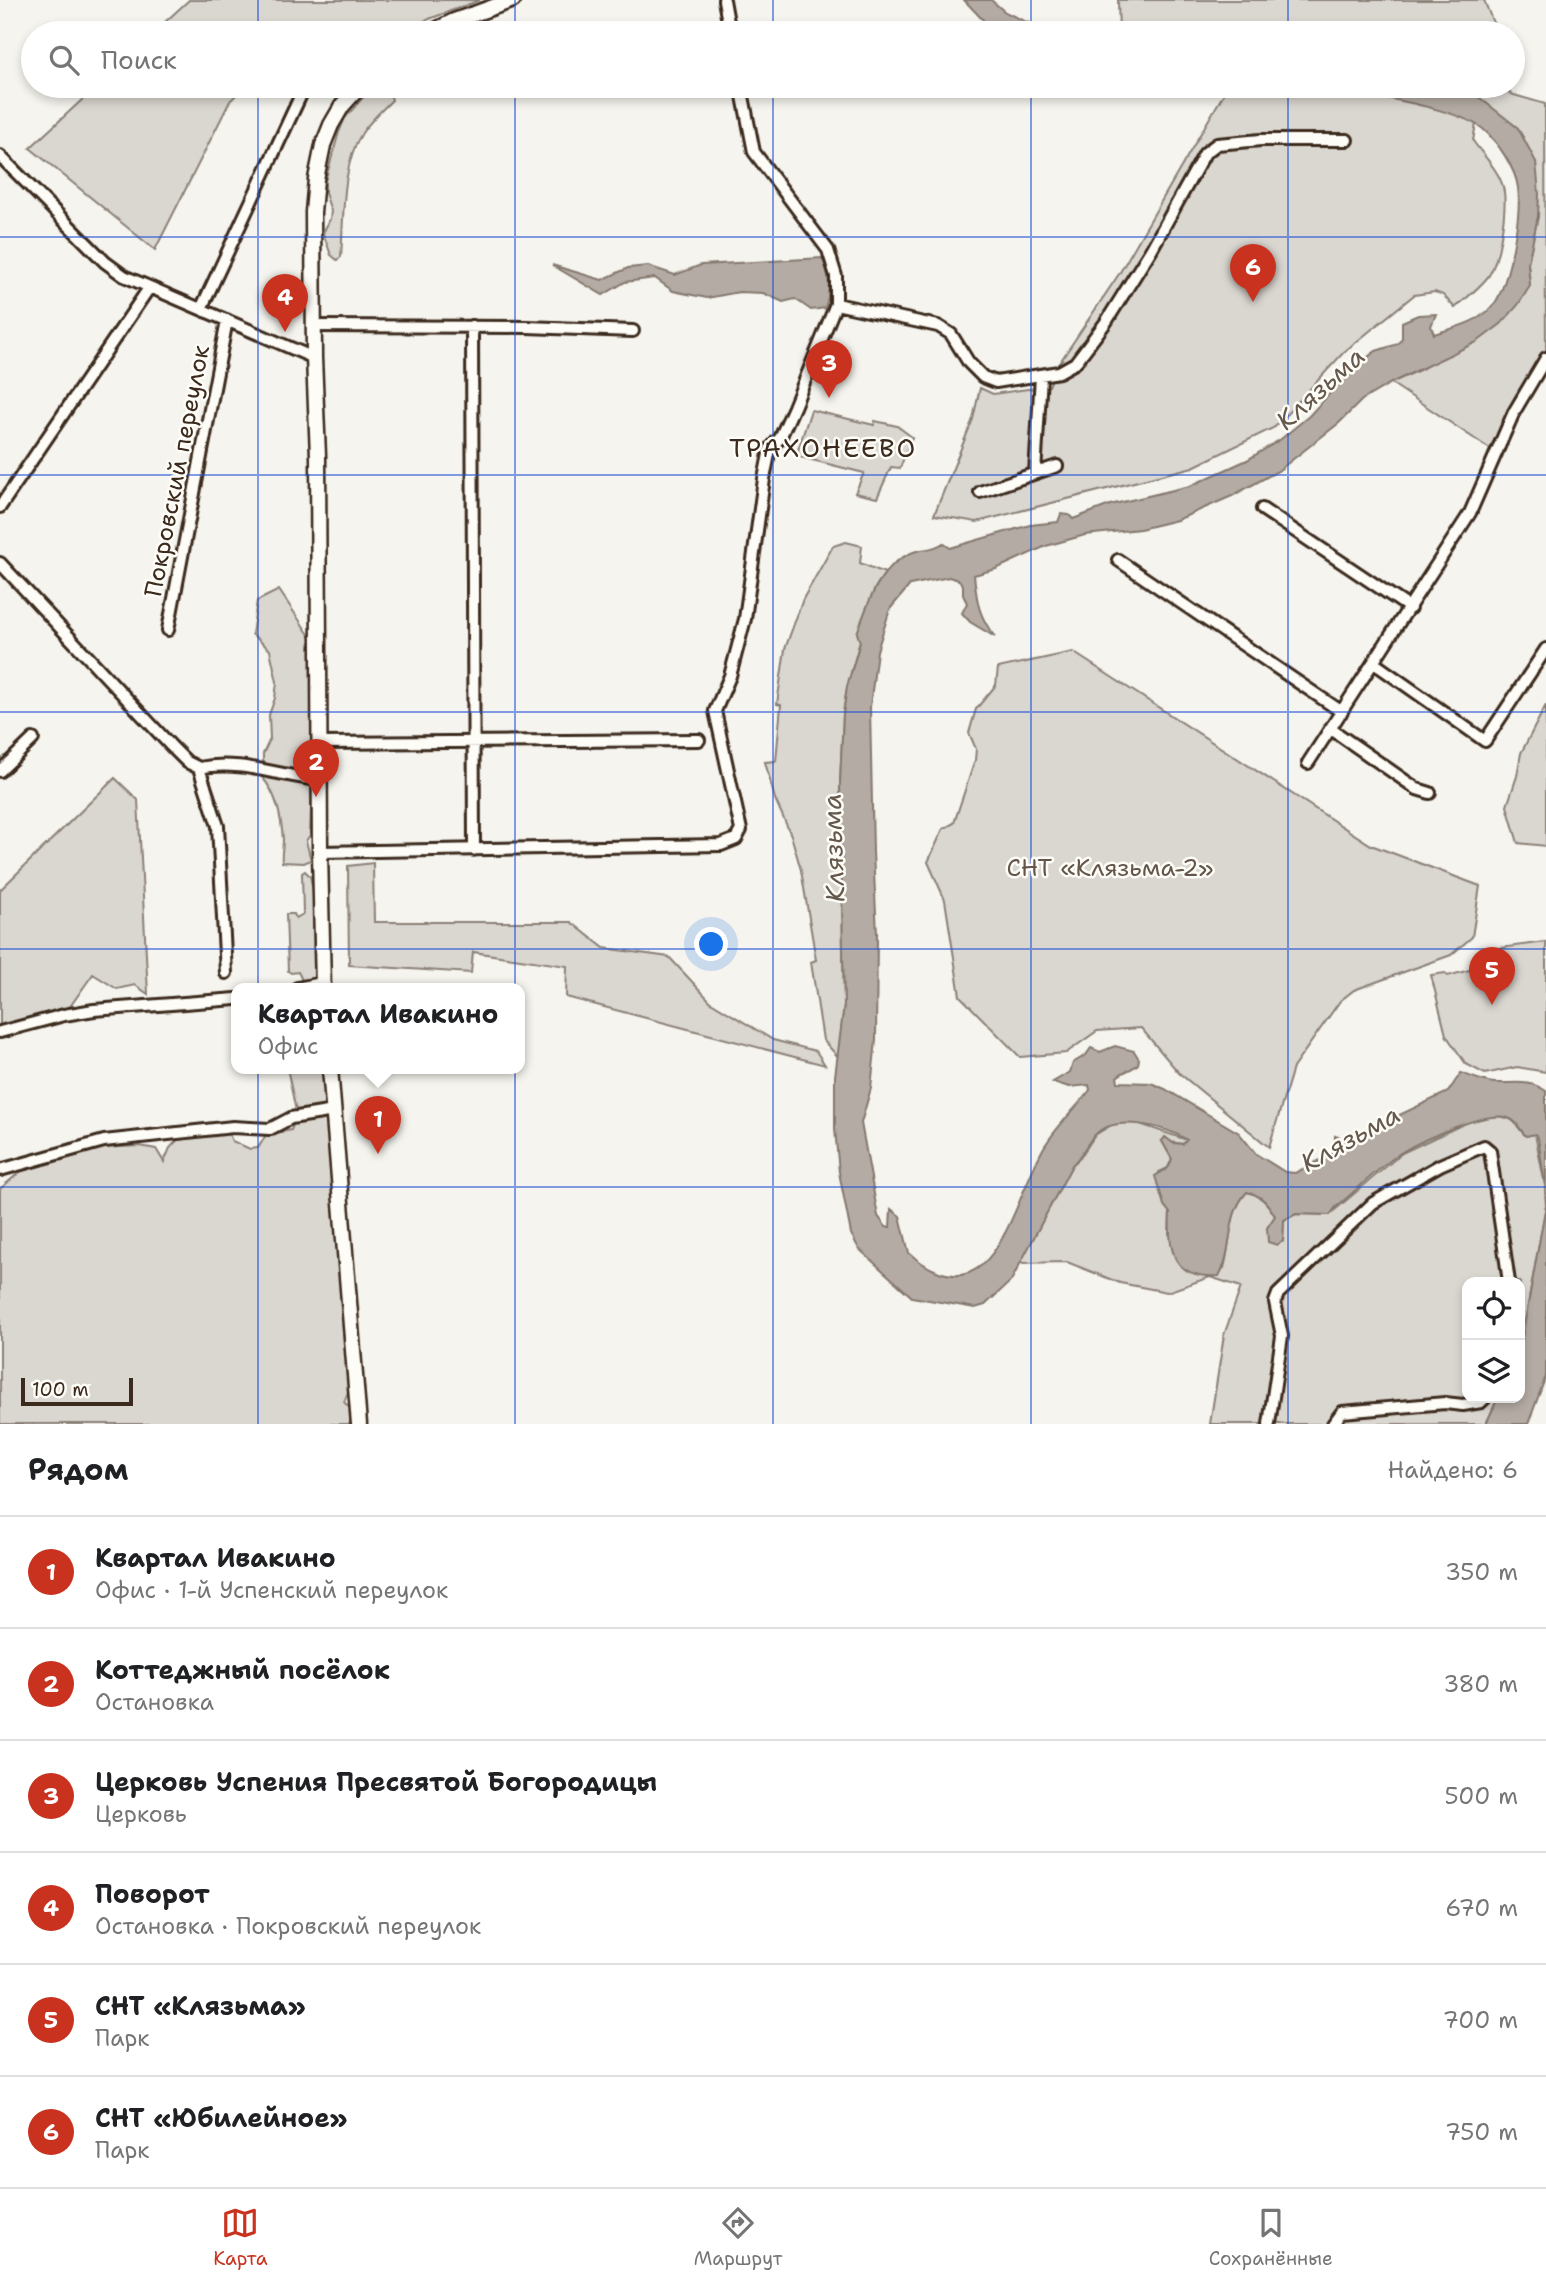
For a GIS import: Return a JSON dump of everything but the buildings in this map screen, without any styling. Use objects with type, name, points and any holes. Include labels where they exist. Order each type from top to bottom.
[{"type":"main road","points":[[454,21],[513,0]]},
{"type":"main road","points":[[323,983],[313,212],[323,145],[331,125],[349,98]]},
{"type":"main road","points":[[331,1074],[359,1424]]},
{"type":"street","points":[[724,0],[728,21]]},
{"type":"street","points":[[201,309],[299,98]]},
{"type":"street","points":[[320,852],[721,845],[736,839],[741,830],[715,712],[730,676],[745,618],[770,449],[780,438],[836,304],[836,276],[828,250],[754,152],[743,98]]},
{"type":"street","points":[[836,304],[938,326],[951,334],[983,377],[996,382],[1059,372],[1075,363],[1105,322],[1151,250],[1205,153],[1217,144],[1347,140]]},
{"type":"street","points":[[0,156],[114,270],[149,288],[314,358]]},
{"type":"street","points":[[0,507],[149,288]]},
{"type":"street","name":"Покровский переулок","points":[[168,630],[227,320]]},
{"type":"street","points":[[313,326],[472,326],[633,331]]},
{"type":"street","points":[[472,326],[474,850]]},
{"type":"street","points":[[1308,763],[1470,513],[1514,412],[1546,358]]},
{"type":"street","points":[[1035,473],[1041,376]]},
{"type":"street","points":[[980,492],[1057,466]]},
{"type":"street","points":[[1262,509],[1410,608]]},
{"type":"street","points":[[1118,560],[1342,712]]},
{"type":"street","points":[[0,563],[187,762],[199,768],[237,765],[319,780]]},
{"type":"street","points":[[1374,663],[1485,741],[1546,649]]},
{"type":"street","points":[[1331,729],[1417,789],[1430,793]]},
{"type":"street","points":[[0,771],[33,739]]},
{"type":"street","points":[[319,743],[699,740]]},
{"type":"street","points":[[0,753],[9,762]]},
{"type":"street","points":[[199,768],[218,827],[226,973]]},
{"type":"street","points":[[0,1032],[94,1010],[231,999]]},
{"type":"street","points":[[0,1170],[104,1141],[233,1127],[270,1129],[291,1118],[334,1111]]},
{"type":"street","points":[[1269,1424],[1282,1336],[1275,1302],[1278,1294],[1373,1203],[1440,1165],[1484,1146],[1489,1151],[1508,1277]]},
{"type":"street","points":[[1333,1424],[1342,1412],[1475,1403]]},
{"type":"green space","points":[[189,0],[480,0],[424,21],[166,21]]},
{"type":"green space","points":[[1118,0],[1484,0],[1492,21],[1119,21]]},
{"type":"green space","points":[[84,98],[233,98],[155,250],[30,148]]},
{"type":"green space","points":[[362,98],[391,98],[362,133],[355,146],[347,176],[341,257],[337,260],[331,255],[323,233],[331,211],[325,193],[325,181],[345,118]]},
{"type":"green space","points":[[1221,98],[1524,98],[1545,104],[1546,350],[1511,411],[1493,451],[1391,383],[1422,369],[1530,286],[1528,263],[1538,216],[1480,99],[1473,141],[1501,181],[1504,196],[1503,220],[1499,248],[1491,271],[1480,286],[1455,308],[1443,295],[1435,292],[1414,295],[1344,352],[1275,427],[1193,467],[977,522],[934,515],[973,419],[980,388],[993,394],[1049,386],[1058,365],[1119,274]]},
{"type":"green space","points":[[811,410],[874,425],[875,421],[897,426],[912,437],[900,468],[891,467],[877,498],[855,493],[864,473],[796,456]]},
{"type":"green space","points":[[846,542],[862,546],[860,563],[885,573],[875,588],[847,687],[843,714],[840,783],[844,1005],[838,1057],[823,1040],[811,962],[816,960],[801,870],[791,835],[775,799],[765,762],[776,761],[781,705],[777,704],[785,649],[803,599],[833,546]]},
{"type":"green space","points":[[279,590],[312,639],[312,764],[308,771],[270,766],[263,761],[263,754],[270,739],[269,715],[277,682],[270,650],[252,634],[257,601]]},
{"type":"green space","name":"СНТ «Клязьма-2»","points":[[1073,652],[1371,845],[1480,886],[1472,937],[1451,955],[1354,990],[1340,1001],[1293,1068],[1269,1147],[1179,1073],[1141,1028],[1097,1031],[1066,1053],[1020,1057],[960,996],[945,900],[928,862],[943,829],[954,823],[975,760],[976,749],[969,733],[976,709],[996,685],[998,668]]},
{"type":"green space","points":[[1546,705],[1546,846],[1518,843],[1507,806],[1521,753]]},
{"type":"green space","points":[[264,774],[312,784],[310,835],[306,841],[311,860],[304,863],[282,862],[283,839],[279,814],[271,790],[261,776]]},
{"type":"green space","points":[[115,778],[138,800],[148,994],[135,985],[117,989],[93,974],[64,1015],[0,1030],[0,890]]},
{"type":"green space","points":[[373,863],[374,922],[571,922],[604,948],[669,957],[711,1002],[773,1040],[816,1051],[825,1065],[566,997],[567,966],[473,952],[471,973],[349,965],[348,866]]},
{"type":"green space","points":[[305,871],[310,876],[313,890],[314,980],[303,982],[298,972],[288,971],[286,914],[294,914],[296,918],[303,914],[302,873]]},
{"type":"green space","points":[[1546,942],[1546,1072],[1517,1067],[1485,1074],[1466,1064],[1446,1035],[1431,975],[1445,973],[1448,976],[1491,964],[1493,949]]},
{"type":"green space","points":[[288,1074],[323,1074],[351,1385],[344,1402],[350,1408],[350,1424],[0,1424],[0,1189],[21,1171],[101,1148],[140,1146],[156,1149],[164,1162],[170,1148],[181,1136],[220,1133],[229,1134],[232,1141],[250,1149],[258,1148],[266,1135],[291,1130],[297,1116]]},
{"type":"green space","points":[[1503,1117],[1512,1120],[1526,1136],[1535,1134],[1546,1205],[1525,1321],[1525,1277],[1462,1277],[1462,1403],[1496,1403],[1486,1424],[1210,1424],[1224,1335],[1241,1287],[1210,1277],[1167,1292],[1120,1283],[1067,1262],[1020,1263],[1072,1165],[1095,1135],[1113,1124],[1134,1122],[1187,1140],[1184,1144],[1162,1141],[1172,1159],[1168,1168],[1159,1172],[1164,1205],[1170,1213],[1169,1234],[1224,1268],[1236,1208],[1247,1192],[1260,1198],[1270,1208],[1275,1216],[1267,1228],[1283,1241],[1284,1220],[1296,1214],[1329,1215],[1402,1153],[1472,1120]]},
{"type":"shaded area","points":[[964,0],[991,0],[1005,12],[1024,21],[984,21]]},
{"type":"shaded area","points":[[1384,98],[1480,98],[1518,128],[1536,162],[1538,216],[1528,263],[1530,286],[1501,324],[1477,342],[1391,383],[1362,400],[1339,423],[1278,471],[1232,496],[1177,520],[1140,529],[1085,535],[1046,546],[996,569],[974,575],[979,608],[995,637],[970,622],[962,613],[967,603],[963,595],[963,585],[959,580],[949,577],[910,585],[890,609],[877,651],[870,707],[877,934],[876,1040],[871,1088],[861,1123],[878,1216],[886,1227],[890,1227],[891,1209],[900,1216],[909,1253],[939,1272],[962,1275],[982,1265],[998,1246],[1046,1144],[1090,1090],[1089,1085],[1069,1087],[1053,1082],[1070,1072],[1073,1063],[1086,1055],[1091,1048],[1100,1052],[1115,1046],[1134,1051],[1139,1059],[1138,1064],[1117,1077],[1118,1082],[1151,1083],[1165,1089],[1239,1133],[1256,1154],[1285,1172],[1295,1173],[1332,1154],[1335,1150],[1335,1136],[1347,1140],[1448,1092],[1461,1073],[1491,1082],[1540,1087],[1546,1091],[1546,1205],[1538,1138],[1535,1134],[1526,1136],[1514,1121],[1508,1118],[1485,1118],[1424,1140],[1402,1152],[1330,1215],[1296,1214],[1284,1220],[1283,1241],[1277,1245],[1268,1242],[1267,1228],[1275,1216],[1270,1207],[1264,1200],[1247,1192],[1235,1211],[1227,1255],[1219,1276],[1204,1276],[1183,1268],[1176,1260],[1170,1240],[1170,1213],[1164,1205],[1155,1176],[1168,1168],[1172,1159],[1162,1141],[1165,1137],[1173,1143],[1183,1144],[1187,1140],[1167,1130],[1141,1124],[1115,1125],[1095,1135],[1072,1165],[1011,1281],[985,1305],[975,1308],[912,1297],[859,1249],[851,1234],[839,1172],[835,1129],[835,1076],[844,1005],[840,783],[843,714],[847,687],[860,642],[857,633],[871,598],[890,567],[919,550],[943,543],[950,548],[1030,525],[1058,522],[1061,514],[1069,515],[1073,519],[1110,505],[1190,486],[1247,460],[1281,439],[1309,416],[1353,368],[1376,351],[1398,344],[1402,338],[1402,322],[1418,315],[1436,314],[1431,326],[1434,334],[1468,323],[1490,309],[1505,280],[1513,247],[1519,199],[1514,172],[1500,148],[1483,129],[1456,115]]},
{"type":"shaded area","points":[[822,258],[829,283],[827,301],[825,308],[811,310],[795,299],[783,302],[763,293],[739,292],[707,298],[673,291],[655,278],[625,282],[603,295],[552,265],[602,280],[628,268],[648,266],[675,275],[701,265]]},
{"type":"shaded area","points":[[1546,1205],[1546,1376],[1528,1424],[1486,1424],[1496,1403],[1525,1403],[1525,1321]]},
{"type":"place","name":"СНТ «Юбилейное»","points":[[1253,302]]},
{"type":"place","name":"Поворот","points":[[285,332]]},
{"type":"place","name":"Церковь Успения Пресвятой Богородицы","points":[[829,398]]},
{"type":"place","name":"Коттеджный посёлок","points":[[316,797]]},
{"type":"place","name":"СНТ «Клязьма»","points":[[1492,1005]]},
{"type":"place","name":"Квартал Ивакино","points":[[378,1154]]},
{"type":"district","name":"ТРАХОНЕЕВО","points":[[823,447]]},
{"type":"water label","name":"Клязьма","points":[[1320,388]]},
{"type":"water label","name":"Клязьма","points":[[833,848]]},
{"type":"water label","name":"Клязьма","points":[[1350,1138]]}]
